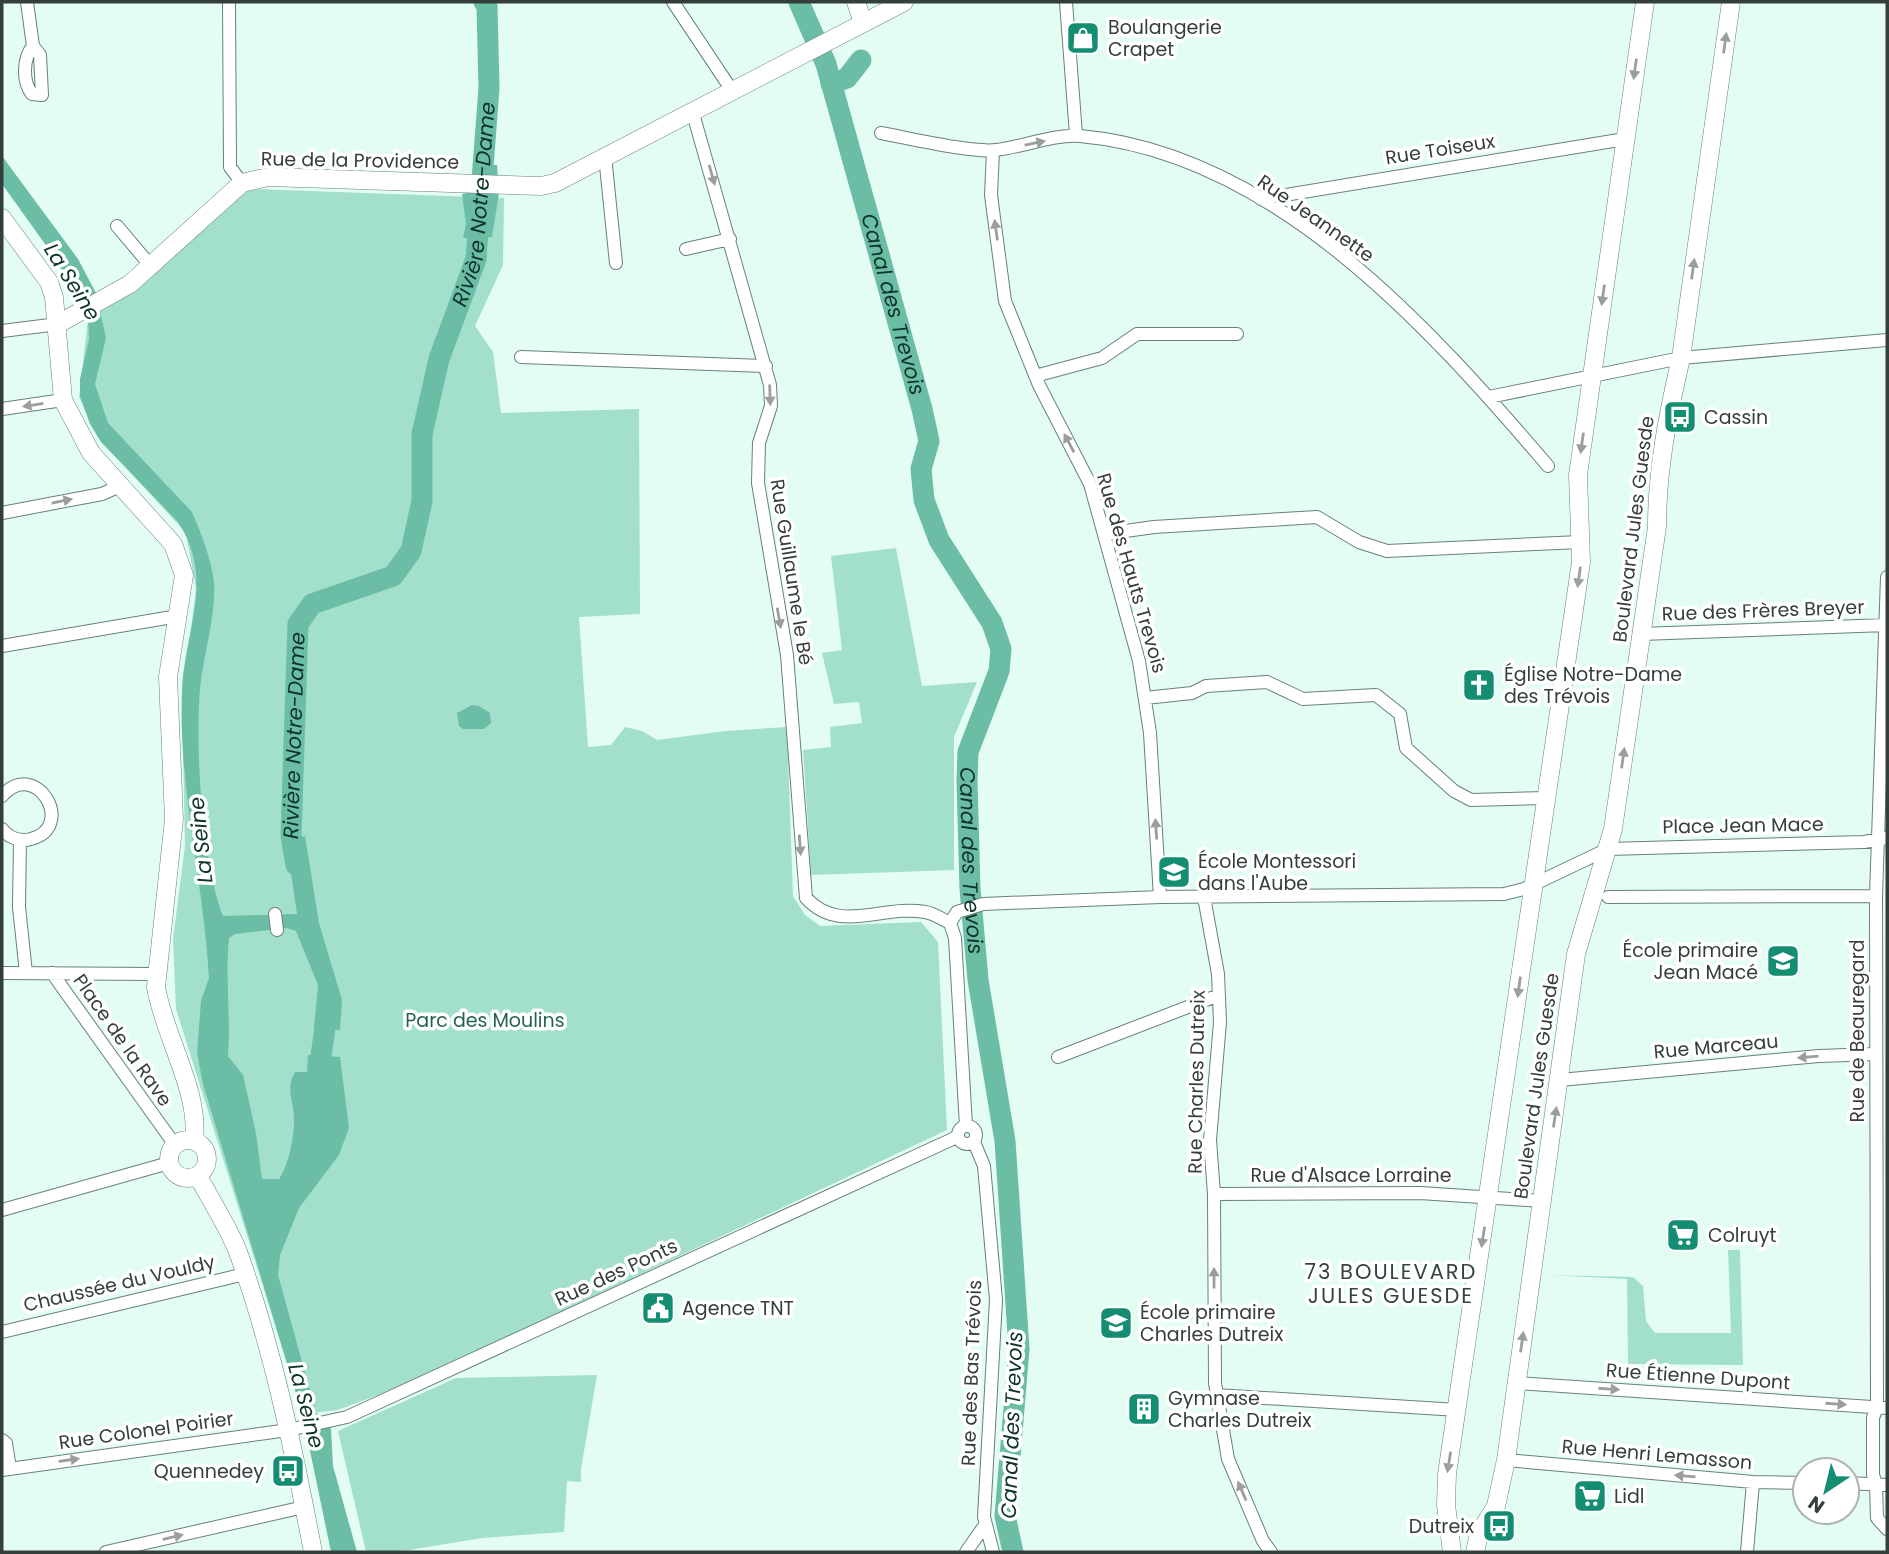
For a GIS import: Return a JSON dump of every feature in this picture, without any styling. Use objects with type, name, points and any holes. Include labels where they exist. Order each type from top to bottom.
[{"type":"street","points":[[27,2],[33,46]]},
{"type":"street","name":"Rue de la Providence","points":[[229,2],[230,167],[242,183],[268,177],[541,186],[555,183],[904,2]]},
{"type":"street","points":[[673,2],[732,89]]},
{"type":"street","points":[[856,2],[863,23]]},
{"type":"street","points":[[1066,2],[1076,135]]},
{"type":"street","name":"Boulevard Jules Guesde","points":[[1452,1552],[1447,1474],[1581,562],[1577,484],[1645,2]]},
{"type":"street","name":"Boulevard Jules Guesde","points":[[1475,1552],[1479,1534],[1496,1506],[1506,1460],[1576,954],[1601,863],[1608,849],[1657,527],[1657,497],[1668,415],[1681,358],[1731,2]]},
{"type":"street","name":"Rue Guillaume le Bé","points":[[692,110],[766,366],[771,407],[759,443],[758,483],[787,655],[806,898],[816,909],[832,917],[924,912],[953,918]]},
{"type":"street","points":[[881,133],[993,151]]},
{"type":"street","name":"Rue Jeannette","points":[[993,151],[1076,135],[1130,144],[1192,162],[1261,199],[1389,294],[1489,397],[1548,466]]},
{"type":"street","name":"Rue Toiseux","points":[[1261,199],[1625,139]]},
{"type":"street","name":"Rue des Hauts Trevois","points":[[993,151],[991,195],[1005,301],[1035,376],[1090,484],[1139,661],[1145,698],[1160,897]]},
{"type":"street","points":[[605,156],[615,263]]},
{"type":"street","points":[[2,331],[58,324],[130,284],[242,183]]},
{"type":"street","points":[[2,218],[49,282],[58,324],[63,400],[91,453],[161,529],[180,559],[184,575],[168,694],[174,819],[157,974],[160,1010],[194,1113],[194,1140]]},
{"type":"street","points":[[117,226],[150,265]]},
{"type":"street","points":[[686,249],[730,239]]},
{"type":"street","points":[[1035,376],[1102,358],[1137,334],[1237,334]]},
{"type":"street","points":[[1489,397],[1681,358],[1887,340]]},
{"type":"street","points":[[521,357],[766,366]]},
{"type":"street","points":[[2,409],[63,400]]},
{"type":"street","points":[[2,513],[102,494],[122,485]]},
{"type":"street","points":[[1104,534],[1154,527],[1317,517],[1359,542],[1387,551],[1580,542]]},
{"type":"street","name":"Rue de Beauregard","points":[[1887,577],[1883,839],[1876,896],[1882,989],[1876,1054],[1882,1408],[1873,1418],[1873,1475],[1882,1484],[1877,1518],[1887,1529]]},
{"type":"street","points":[[2,646],[178,616]]},
{"type":"street","name":"Rue des Frères Breyer","points":[[1641,634],[1886,625]]},
{"type":"street","points":[[1145,698],[1192,693],[1206,686],[1267,682],[1303,699],[1376,695],[1401,714],[1406,748],[1454,791],[1471,800],[1547,799]]},
{"type":"street","points":[[2,796],[11,787],[30,785],[38,788],[50,803],[52,812],[46,830],[30,840],[20,840],[2,829]]},
{"type":"street","name":"Place Jean Mace","points":[[1608,849],[1883,839]]},
{"type":"street","points":[[20,840],[19,906],[26,973]]},
{"type":"street","points":[[966,1126],[953,918],[983,904],[1160,897],[1504,894],[1534,885],[1608,849]]},
{"type":"street","points":[[1608,897],[1876,896]]},
{"type":"street","name":"Rue Charles Dutreix","points":[[1204,897],[1219,995],[1219,1059],[1210,1140],[1214,1194],[1216,1395],[1228,1459],[1263,1541],[1271,1552]]},
{"type":"street","points":[[275,914],[277,930]]},
{"type":"street","points":[[2,973],[52,973]]},
{"type":"street","name":"Place de la Rave","points":[[52,973],[157,974]]},
{"type":"street","name":"Place de la Rave","points":[[52,973],[175,1145]]},
{"type":"street","points":[[1058,1057],[1219,995]]},
{"type":"street","name":"Rue Marceau","points":[[1560,1080],[1819,1056],[1876,1054]]},
{"type":"street","points":[[966,1126],[975,1130],[974,1142],[963,1144],[957,1137],[960,1128],[966,1126]]},
{"type":"street","name":"Rue des Ponts","points":[[296,1428],[338,1420],[957,1137]]},
{"type":"street","points":[[194,1140],[202,1145],[208,1162],[198,1177],[180,1177],[169,1163],[175,1145],[194,1140]]},
{"type":"street","name":"Rue des Bas Trévois","points":[[974,1142],[984,1166],[996,1300],[985,1525],[993,1552]]},
{"type":"street","points":[[2,1210],[169,1163]]},
{"type":"street","name":"Chaussée du Vouldy","points":[[198,1177],[237,1250],[296,1428],[304,1507],[313,1552]]},
{"type":"street","name":"Rue d'Alsace Lorraine","points":[[1214,1194],[1489,1196],[1542,1201]]},
{"type":"street","name":"Chaussée du Vouldy","points":[[2,1332],[245,1274]]},
{"type":"street","name":"Rue Étienne Dupont","points":[[1516,1383],[1882,1408]]},
{"type":"street","points":[[1216,1395],[1458,1410]]},
{"type":"street","name":"Rue Colonel Poirier","points":[[2,1440],[6,1443],[6,1469],[296,1428]]},
{"type":"street","name":"Rue Henri Lemasson","points":[[1506,1460],[1753,1482],[1791,1483]]},
{"type":"street","points":[[1746,1552],[1753,1482]]},
{"type":"street","points":[[1861,1483],[1882,1484]]},
{"type":"street","points":[[106,1552],[304,1507]]},
{"type":"street","points":[[966,1552],[985,1525]]},
{"type":"green space","name":"Parc des Moulins","points":[[252,189],[504,198],[503,265],[475,326],[493,352],[501,413],[639,409],[640,614],[579,617],[588,747],[611,745],[625,727],[642,731],[657,740],[725,731],[787,727],[793,896],[805,915],[820,926],[921,922],[938,942],[947,1130],[412,1382],[338,1410],[303,1414],[176,1009],[173,939],[185,846],[182,699],[196,589],[186,533],[97,436],[79,397],[88,319],[130,294],[232,201]]},
{"type":"green space","points":[[896,548],[922,686],[977,682],[954,737],[954,870],[811,875],[803,750],[831,747],[830,727],[862,723],[859,702],[834,704],[822,653],[842,650],[831,556]]},
{"type":"green space","points":[[1728,1250],[1740,1250],[1743,1365],[1628,1364],[1627,1279],[1548,1275],[1633,1277],[1643,1286],[1646,1321],[1655,1333],[1731,1333]]},
{"type":"green space","points":[[597,1375],[581,1482],[567,1481],[564,1532],[482,1538],[397,1552],[366,1552],[338,1431],[456,1378]]},
{"type":"water","name":"La Seine","points":[[2,156],[78,259],[96,293],[106,338],[95,384],[108,423],[192,512],[209,556],[214,596],[200,689],[200,773],[205,836],[223,916],[297,914],[286,839],[305,836],[319,923],[342,1000],[340,1030],[314,1029],[318,985],[296,931],[287,928],[235,934],[229,938],[228,953],[228,1056],[243,1075],[256,1133],[262,1179],[279,1179],[288,1158],[294,1127],[291,1084],[295,1072],[307,1072],[308,1055],[340,1057],[349,1128],[339,1155],[299,1208],[280,1255],[278,1275],[316,1412],[331,1429],[333,1466],[357,1552],[331,1552],[303,1417],[203,1084],[197,1053],[201,1001],[209,978],[187,800],[182,728],[184,670],[195,606],[195,564],[189,543],[178,522],[101,442],[90,424],[80,396],[80,379],[89,339],[88,319],[55,258],[2,184]]},
{"type":"water","points":[[474,165],[497,165],[499,193],[492,237],[463,238],[466,224],[462,194],[472,192]]},
{"type":"water","points":[[472,705],[490,713],[491,723],[484,729],[463,729],[459,726],[457,713]]},
{"type":"waterway","name":"Rivière Notre-Dame","points":[[296,865],[291,836],[298,624],[312,604],[393,576],[411,551],[422,501],[422,434],[439,359],[476,259],[489,88],[487,6],[484,2]]},
{"type":"waterway","name":"Canal des Trevois","points":[[799,2],[826,64],[922,409],[929,441],[921,469],[924,500],[939,540],[992,623],[1001,649],[999,671],[968,752],[967,781],[970,889],[978,980],[1005,1141],[1019,1349],[1005,1516],[1013,1552]]},
{"type":"waterway","points":[[831,84],[847,78],[861,60]]},
{"type":"waterway","name":"Rivière Notre-Dame","points":[[317,1083],[329,1001]]},
{"type":"place","name":"Boulangerie Crapet","points":[[1083,38]]},
{"type":"place","name":"Cassin","points":[[1680,417]]},
{"type":"place","name":"Église Notre-Dame des Trévois","points":[[1479,685]]},
{"type":"place","name":"École Montessori dans l'Aube","points":[[1174,872]]},
{"type":"place","name":"École primaire Jean Macé","points":[[1783,961]]},
{"type":"place","name":"Colruyt","points":[[1683,1235]]},
{"type":"place","name":"Agence TNT","points":[[658,1308]]},
{"type":"place","name":"École primaire Charles Dutreix","points":[[1116,1323]]},
{"type":"place","name":"Gymnase Charles Dutreix","points":[[1144,1409]]},
{"type":"place","name":"Quennedey","points":[[288,1471]]},
{"type":"place","name":"Lidl","points":[[1590,1496]]},
{"type":"place","name":"Dutreix","points":[[1499,1526]]},
{"type":"district","name":"73 BOULEVARD JULES GUESDE","points":[[1391,1284]]}]
